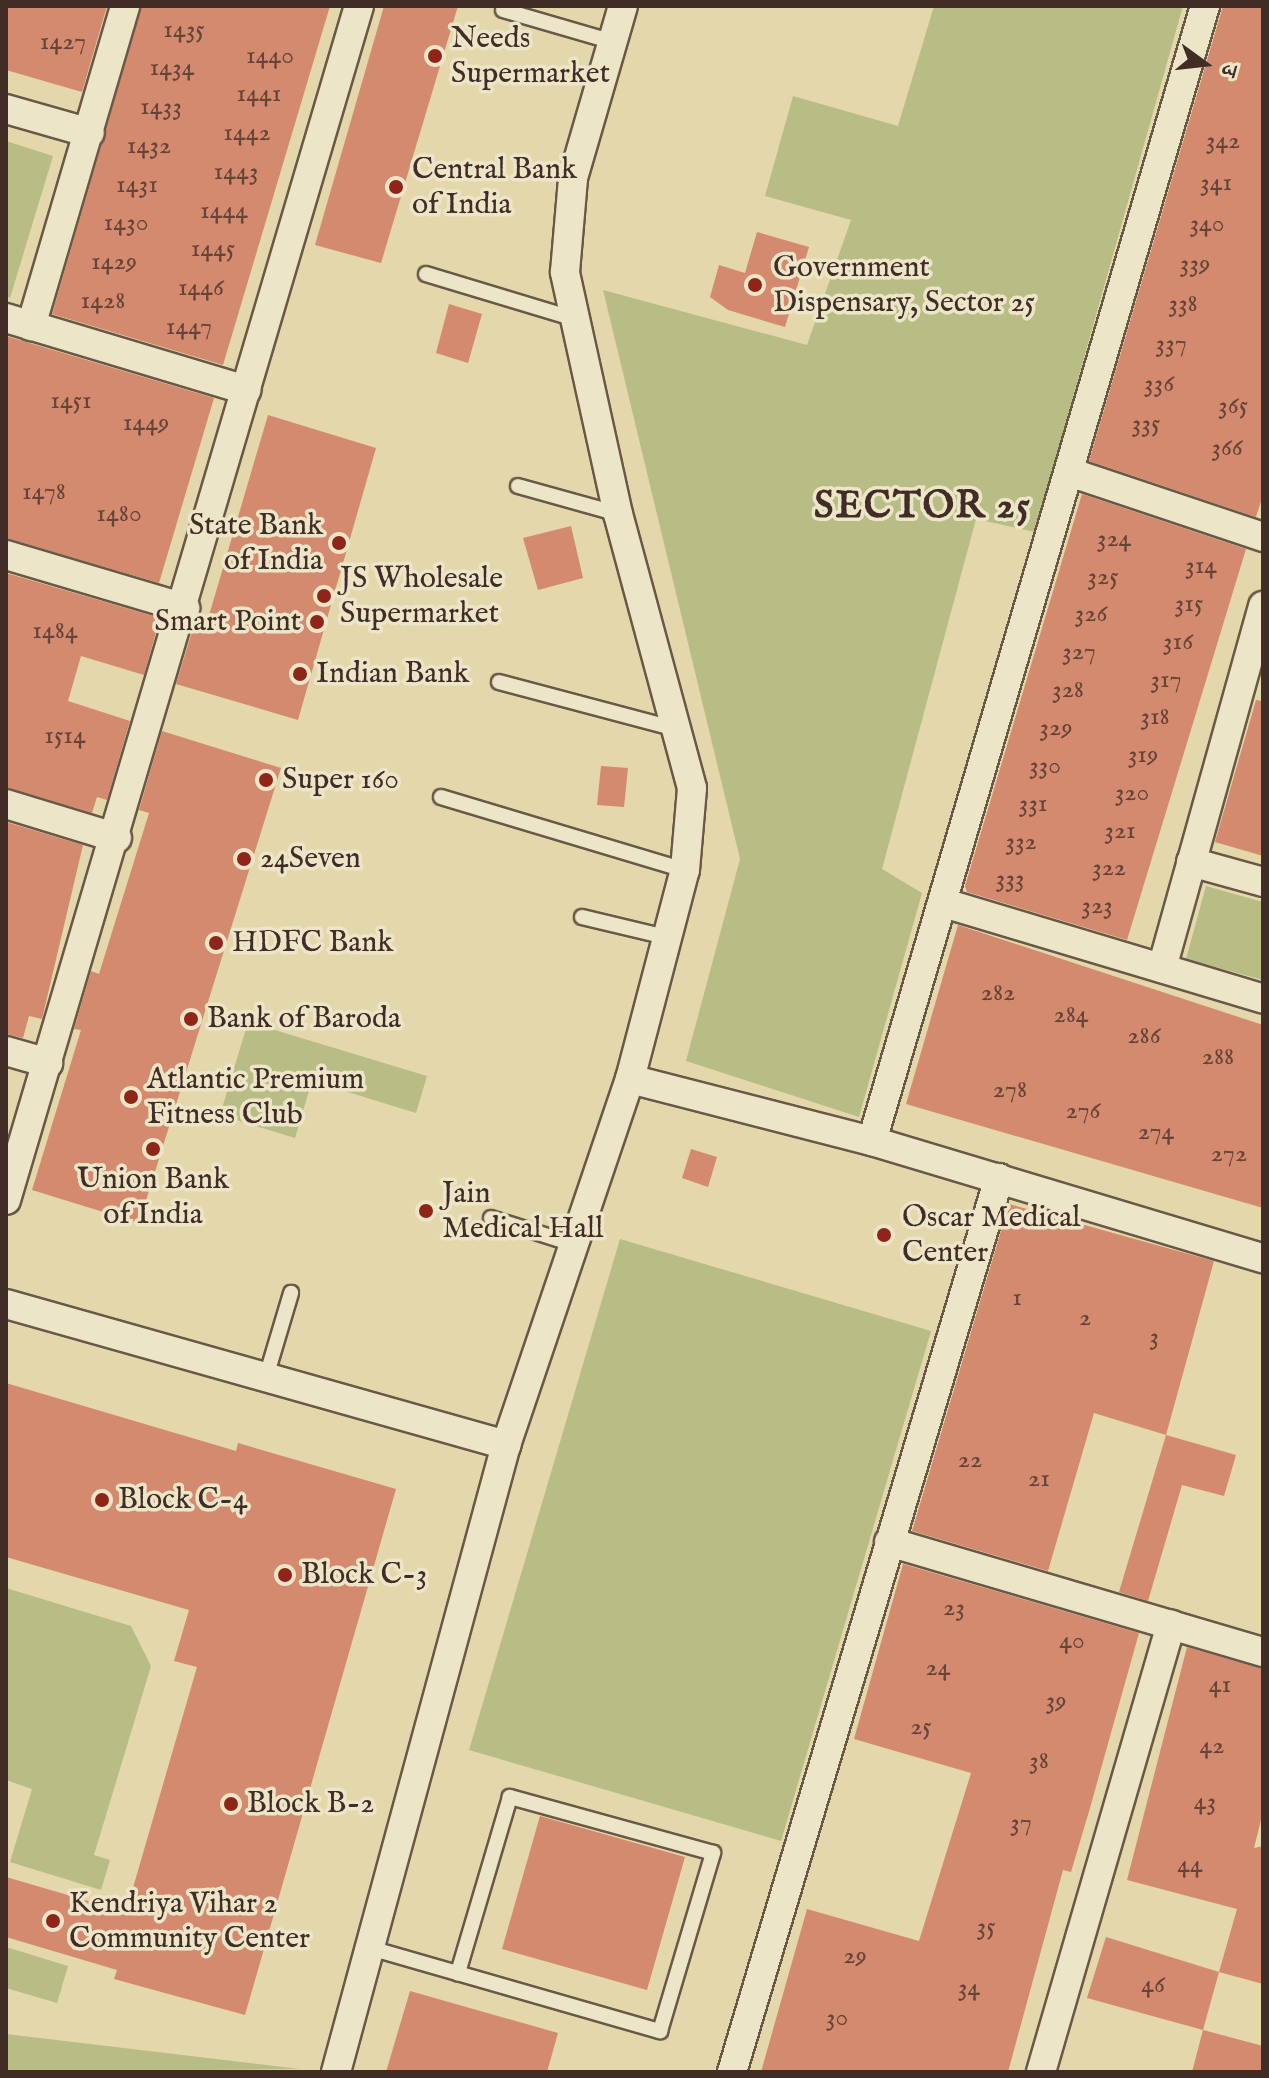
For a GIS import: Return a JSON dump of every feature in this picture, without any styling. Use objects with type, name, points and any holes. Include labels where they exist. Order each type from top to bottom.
[{"type":"street","points":[[125,6],[90,133],[19,322],[246,390]]},
{"type":"street","points":[[6,1200],[185,608],[359,6]]},
{"type":"street","points":[[336,2072],[506,1445],[570,1243],[630,1079],[670,938],[685,870],[692,788],[618,514],[565,272],[573,178],[623,6]]},
{"type":"street","points":[[872,1141],[1205,6]]},
{"type":"street","points":[[6,109],[90,133]]},
{"type":"street","points":[[1069,472],[1263,537]]},
{"type":"street","points":[[6,555],[185,608]]},
{"type":"street","points":[[1162,968],[1258,644],[1263,606]]},
{"type":"street","points":[[6,804],[117,838]]},
{"type":"street","points":[[1191,862],[1263,882]]},
{"type":"street","points":[[944,903],[1263,999]]},
{"type":"street","points":[[6,1051],[48,1063]]},
{"type":"street","points":[[630,1079],[872,1141],[1263,1258]]},
{"type":"street","points":[[732,2072],[999,1178]]},
{"type":"street","points":[[6,1304],[506,1445]]},
{"type":"street","points":[[889,1542],[1263,1652]]},
{"type":"street","points":[[1041,2072],[1171,1625]]},
{"type":"lane","points":[[503,10],[613,42]]},
{"type":"lane","points":[[426,274],[577,319]]},
{"type":"lane","points":[[518,486],[618,514]]},
{"type":"lane","points":[[499,682],[676,729]]},
{"type":"lane","points":[[441,797],[685,870]]},
{"type":"lane","points":[[582,917],[670,938]]},
{"type":"lane","points":[[491,1218],[570,1243]]},
{"type":"lane","points":[[266,1377],[291,1293]]},
{"type":"lane","points":[[370,1948],[660,2031],[713,1853],[510,1797],[458,1973]]},
{"type":"green space","points":[[934,6],[1183,6],[1035,532],[976,519],[882,869],[922,893],[859,1117],[686,1061],[740,859],[603,290],[807,345],[851,220],[765,196],[793,96],[898,126]]},
{"type":"green space","points":[[6,141],[53,156],[10,298],[6,296]]},
{"type":"green space","points":[[1206,886],[1263,902],[1263,980],[1186,959]]},
{"type":"green space","points":[[248,1022],[427,1076],[416,1113],[312,1081],[295,1138],[220,1115]]},
{"type":"green space","points":[[620,1239],[931,1331],[781,1841],[469,1750]]},
{"type":"green space","points":[[6,1588],[131,1626],[151,1666],[94,1855],[110,1860],[101,1890],[10,1862],[32,1789],[6,1780]]},
{"type":"green space","points":[[6,1947],[68,1966],[57,2003],[6,1988]]},
{"type":"green space","points":[[6,2034],[299,2069],[6,2072]]},
{"type":"building","points":[[6,6],[107,6],[82,92],[6,70]]},
{"type":"building","points":[[142,6],[330,6],[223,365],[52,314]]},
{"type":"building","points":[[384,6],[458,6],[381,263],[315,245]]},
{"type":"building","points":[[1223,6],[1263,6],[1263,495],[1256,517],[1089,461]]},
{"type":"building","name":"Government Dispensary, Sector 25","points":[[757,232],[809,247],[785,327],[728,310],[710,297],[719,265],[745,273]]},
{"type":"building","points":[[449,304],[482,314],[468,363],[436,353]]},
{"type":"building","points":[[6,336],[214,398],[159,583],[6,538]]},
{"type":"building","points":[[268,415],[376,448],[298,720],[176,684],[194,625],[205,629]]},
{"type":"building","points":[[1082,494],[1246,549],[1127,940],[967,892],[965,886]]},
{"type":"building","points":[[571,526],[583,578],[538,590],[523,538]]},
{"type":"building","points":[[6,573],[160,618],[144,675],[81,656],[68,701],[130,721],[107,800],[97,797],[92,813],[6,787]]},
{"type":"building","points":[[1256,700],[1263,701],[1263,856],[1215,842]]},
{"type":"building","points":[[162,731],[281,768],[139,1223],[32,1190],[81,1030],[74,1029],[91,971],[99,974],[149,813],[139,810]]},
{"type":"building","points":[[601,766],[628,768],[624,807],[597,805]]},
{"type":"building","points":[[6,822],[83,845],[42,1019],[29,1016],[23,1038],[6,1034]]},
{"type":"building","points":[[958,925],[1263,1025],[1263,1208],[906,1104]]},
{"type":"building","points":[[691,1149],[717,1157],[708,1187],[682,1178]]},
{"type":"building","points":[[1009,1204],[1214,1261],[1166,1435],[1094,1413],[1048,1571],[912,1531]]},
{"type":"building","points":[[6,1383],[236,1451],[238,1443],[396,1489],[245,2015],[114,1979],[117,1970],[6,1937],[6,1877],[126,1912],[197,1667],[174,1661],[189,1610],[6,1557]]},
{"type":"building","points":[[1166,1435],[1236,1455],[1224,1496],[1182,1485],[1148,1601],[1119,1592]]},
{"type":"building","points":[[903,1564],[1139,1633],[1071,1872],[1063,1870],[1008,2072],[761,2072],[807,1909],[919,1941],[971,1773],[854,1739]]},
{"type":"building","points":[[1187,1647],[1263,1669],[1263,1812],[1254,1848],[1263,1846],[1263,1984],[1219,1972],[1237,1909],[1127,1880]]},
{"type":"building","points":[[540,1816],[685,1857],[647,1990],[502,1949]]},
{"type":"building","points":[[1106,1937],[1219,1972],[1203,2030],[1087,1998]]},
{"type":"building","points":[[410,1991],[558,2033],[547,2072],[386,2072]]},
{"type":"building","points":[[1203,2030],[1263,2046],[1263,2072],[1192,2072]]},
{"type":"place","name":"Needs Supermarket","points":[[435,56]]},
{"type":"place","name":"Central Bank of India","points":[[396,187]]},
{"type":"place","name":"Government Dispensary, Sector 25","points":[[755,285]]},
{"type":"place","name":"State Bank of India","points":[[339,543]]},
{"type":"place","name":"JS Wholesale Supermarket","points":[[324,596]]},
{"type":"place","name":"Smart Point","points":[[317,622]]},
{"type":"place","name":"Indian Bank","points":[[300,674]]},
{"type":"place","name":"Super 160","points":[[266,780]]},
{"type":"place","name":"24Seven","points":[[244,859]]},
{"type":"place","name":"HDFC Bank","points":[[216,943]]},
{"type":"place","name":"Bank of Baroda","points":[[191,1019]]},
{"type":"place","name":"Atlantic Premium Fitness Club","points":[[131,1097]]},
{"type":"place","name":"Union Bank of India","points":[[153,1149]]},
{"type":"place","name":"Jain Medical Hall","points":[[426,1211]]},
{"type":"place","name":"Oscar Medical Center","points":[[884,1235]]},
{"type":"place","name":"Block C-4","points":[[102,1500]]},
{"type":"place","name":"Block C-3","points":[[285,1575]]},
{"type":"place","name":"Block B-2","points":[[231,1804]]},
{"type":"place","name":"Kendriya Vihar 2 Community Center","points":[[53,1921]]},
{"type":"district","name":"SECTOR 25","points":[[923,508]]}]
